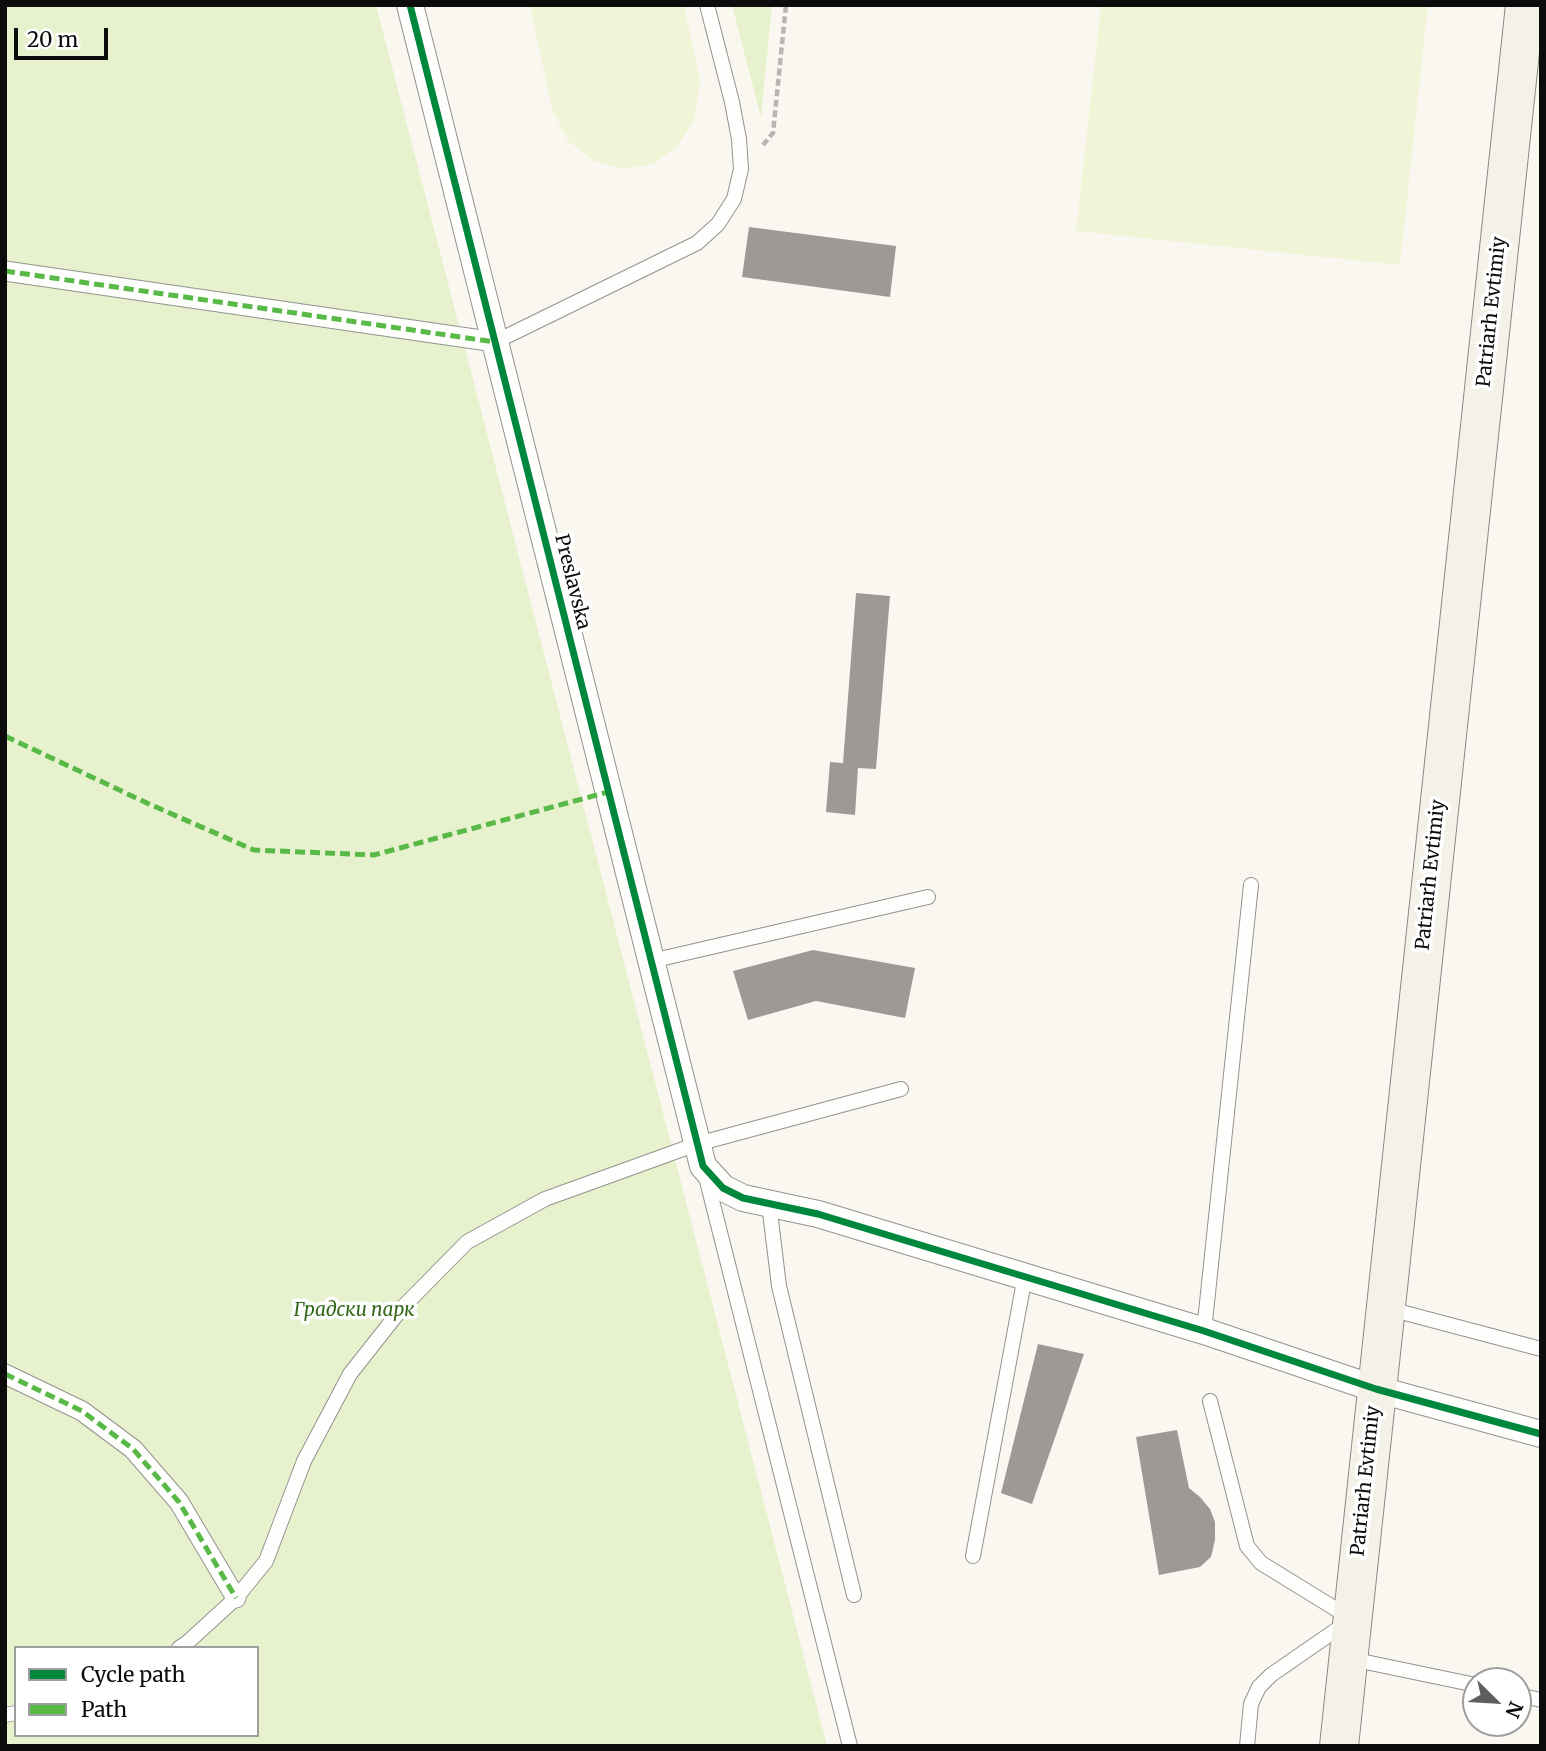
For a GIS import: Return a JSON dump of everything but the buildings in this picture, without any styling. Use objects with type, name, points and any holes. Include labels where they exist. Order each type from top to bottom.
[{"type":"main road","name":"Patriarh Evtimiy","points":[[1339,1746],[1525,5]]},
{"type":"street","name":"Preslavska","points":[[410,5],[700,1155]]},
{"type":"street","points":[[5,271],[495,342]]},
{"type":"street","points":[[700,1155],[723,1188],[743,1198],[818,1214],[1204,1331],[1376,1389],[1541,1434]]},
{"type":"street","points":[[5,1374],[82,1411],[133,1449],[179,1502],[236,1598]]},
{"type":"lane","points":[[495,342],[697,243],[718,224],[734,200],[741,169],[739,139],[707,5]]},
{"type":"lane","points":[[1204,1331],[1251,885]]},
{"type":"lane","points":[[651,961],[928,897]]},
{"type":"lane","points":[[182,1646],[236,1598],[266,1562],[304,1461],[350,1374],[402,1308],[467,1242],[545,1199],[700,1155],[901,1089]]},
{"type":"lane","points":[[700,1155],[850,1746]]},
{"type":"lane","points":[[769,1204],[779,1286],[854,1595]]},
{"type":"lane","points":[[972,1556],[1025,1276]]},
{"type":"lane","points":[[1385,1308],[1541,1349]]},
{"type":"lane","points":[[1210,1401],[1247,1546],[1261,1563],[1352,1619],[1271,1675],[1259,1687],[1251,1704],[1247,1746]]},
{"type":"lane","points":[[1348,1658],[1462,1682]]},
{"type":"path","points":[[741,169],[773,133],[786,5]]},
{"type":"green space","name":"Градски парк","points":[[5,5],[376,5],[827,1746],[5,1746]]},
{"type":"green space","points":[[530,5],[684,5],[700,80],[695,118],[678,146],[653,164],[623,169],[594,161],[568,141],[552,109]]},
{"type":"green space","points":[[732,5],[772,5],[761,118]]},
{"type":"green space","points":[[1101,5],[1428,5],[1400,265],[1076,231]]},
{"type":"marked path","points":[[5,271],[495,342]]},
{"type":"marked path","points":[[5,736],[254,850],[374,855],[608,792]]},
{"type":"marked path","points":[[5,1374],[82,1411],[133,1449],[179,1502],[236,1598]]},
{"type":"cycle path","points":[[410,5],[703,1166],[723,1188],[743,1198],[818,1214],[1204,1331],[1376,1389],[1541,1434]]}]
